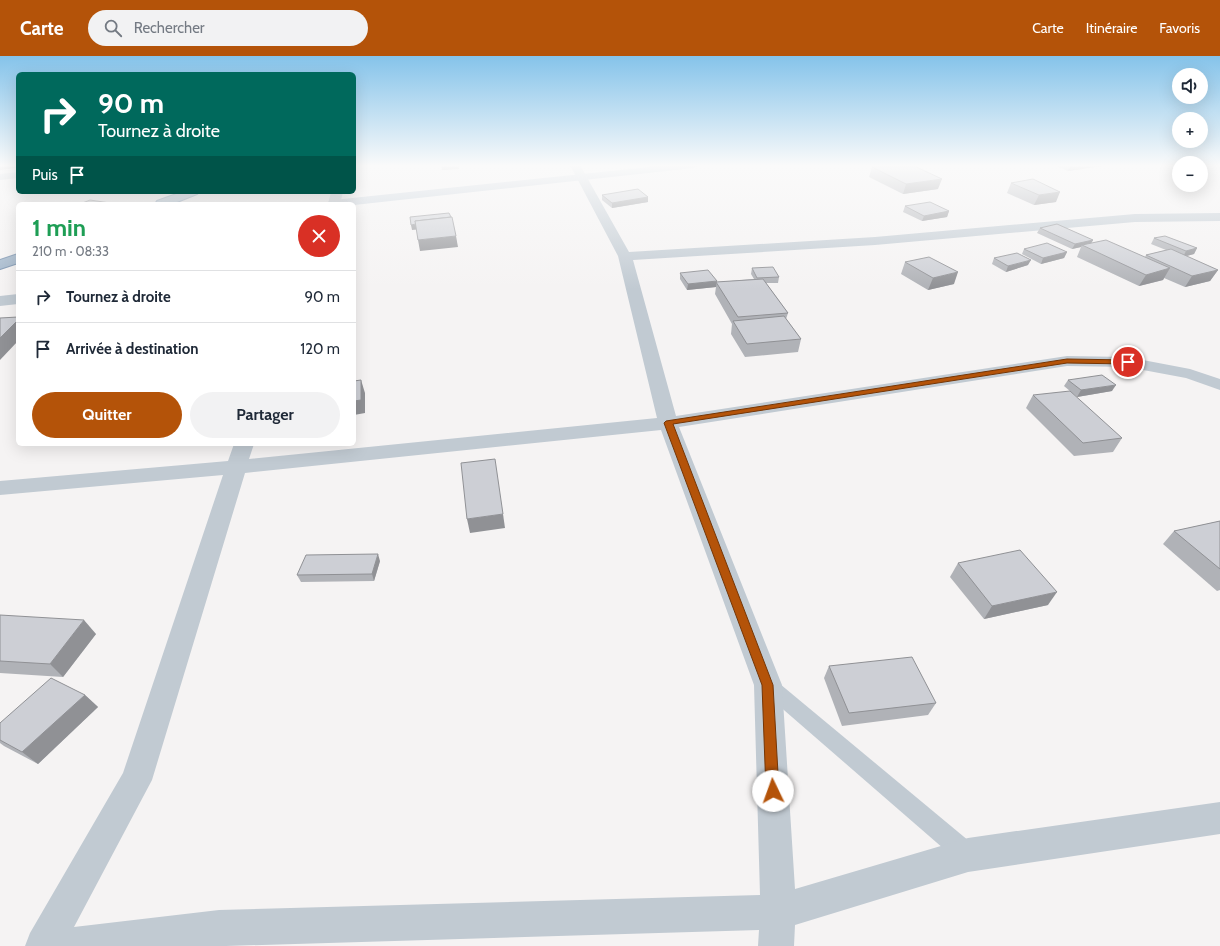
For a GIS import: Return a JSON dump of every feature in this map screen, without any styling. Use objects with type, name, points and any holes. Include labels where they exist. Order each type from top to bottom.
[{"type":"highway","points":[[0,265],[16,259]]},
{"type":"street","points":[[598,207],[625,256],[668,423],[768,685],[778,912],[776,946]]},
{"type":"street","points":[[625,256],[875,241],[1135,218],[1220,217]]},
{"type":"street","points":[[0,301],[16,299]]},
{"type":"street","points":[[0,488],[241,455],[668,423],[1067,361],[1128,362],[1190,374],[1220,384]]},
{"type":"street","points":[[43,946],[136,780],[241,455]]},
{"type":"street","points":[[65,946],[219,928],[778,912],[968,855],[1220,818]]},
{"type":"lane","points":[[768,685],[968,855]]},
{"type":"building","points":[[906,207],[940,207],[949,211],[924,216]]},
{"type":"building","points":[[449,213],[451,217],[415,221],[416,224],[411,225],[410,217]]},
{"type":"building","points":[[452,217],[456,236],[418,240],[415,221]]},
{"type":"building","points":[[1057,224],[1093,240],[1075,244],[1040,228]]},
{"type":"building","points":[[1165,236],[1197,248],[1186,251],[1154,238]]},
{"type":"building","points":[[1106,240],[1170,268],[1146,275],[1082,245]]},
{"type":"building","points":[[1047,243],[1067,252],[1043,258],[1024,249]]},
{"type":"building","points":[[1171,249],[1218,270],[1192,276],[1146,255]]},
{"type":"building","points":[[1017,253],[1031,260],[1008,266],[994,258]]},
{"type":"building","points":[[929,257],[958,272],[933,278],[905,262]]},
{"type":"building","points":[[773,267],[779,277],[757,278],[752,268]]},
{"type":"building","points":[[708,270],[717,281],[688,284],[680,273]]},
{"type":"building","points":[[763,279],[788,313],[738,317],[716,282]]},
{"type":"building","points":[[784,316],[801,339],[747,344],[733,321]]},
{"type":"building","points":[[16,317],[16,322],[0,338],[0,318]]},
{"type":"building","points":[[1102,375],[1116,385],[1081,390],[1068,380]]},
{"type":"building","points":[[361,380],[361,400],[356,401],[356,381]]},
{"type":"building","points":[[1070,391],[1122,438],[1083,443],[1033,395]]},
{"type":"building","points":[[495,459],[503,514],[467,519],[461,463]]},
{"type":"building","points":[[1220,521],[1220,569],[1174,531]]},
{"type":"building","points":[[1020,550],[1057,592],[992,606],[958,563]]},
{"type":"building","points":[[378,554],[372,574],[297,575],[306,555]]},
{"type":"building","points":[[0,615],[84,620],[50,664],[0,661]]},
{"type":"building","points":[[912,657],[936,703],[849,713],[829,666]]},
{"type":"building","points":[[51,678],[85,695],[22,752],[0,740],[0,723]]},
{"type":"route","points":[[773,791],[768,685],[668,423],[1067,361],[1128,362]]}]
